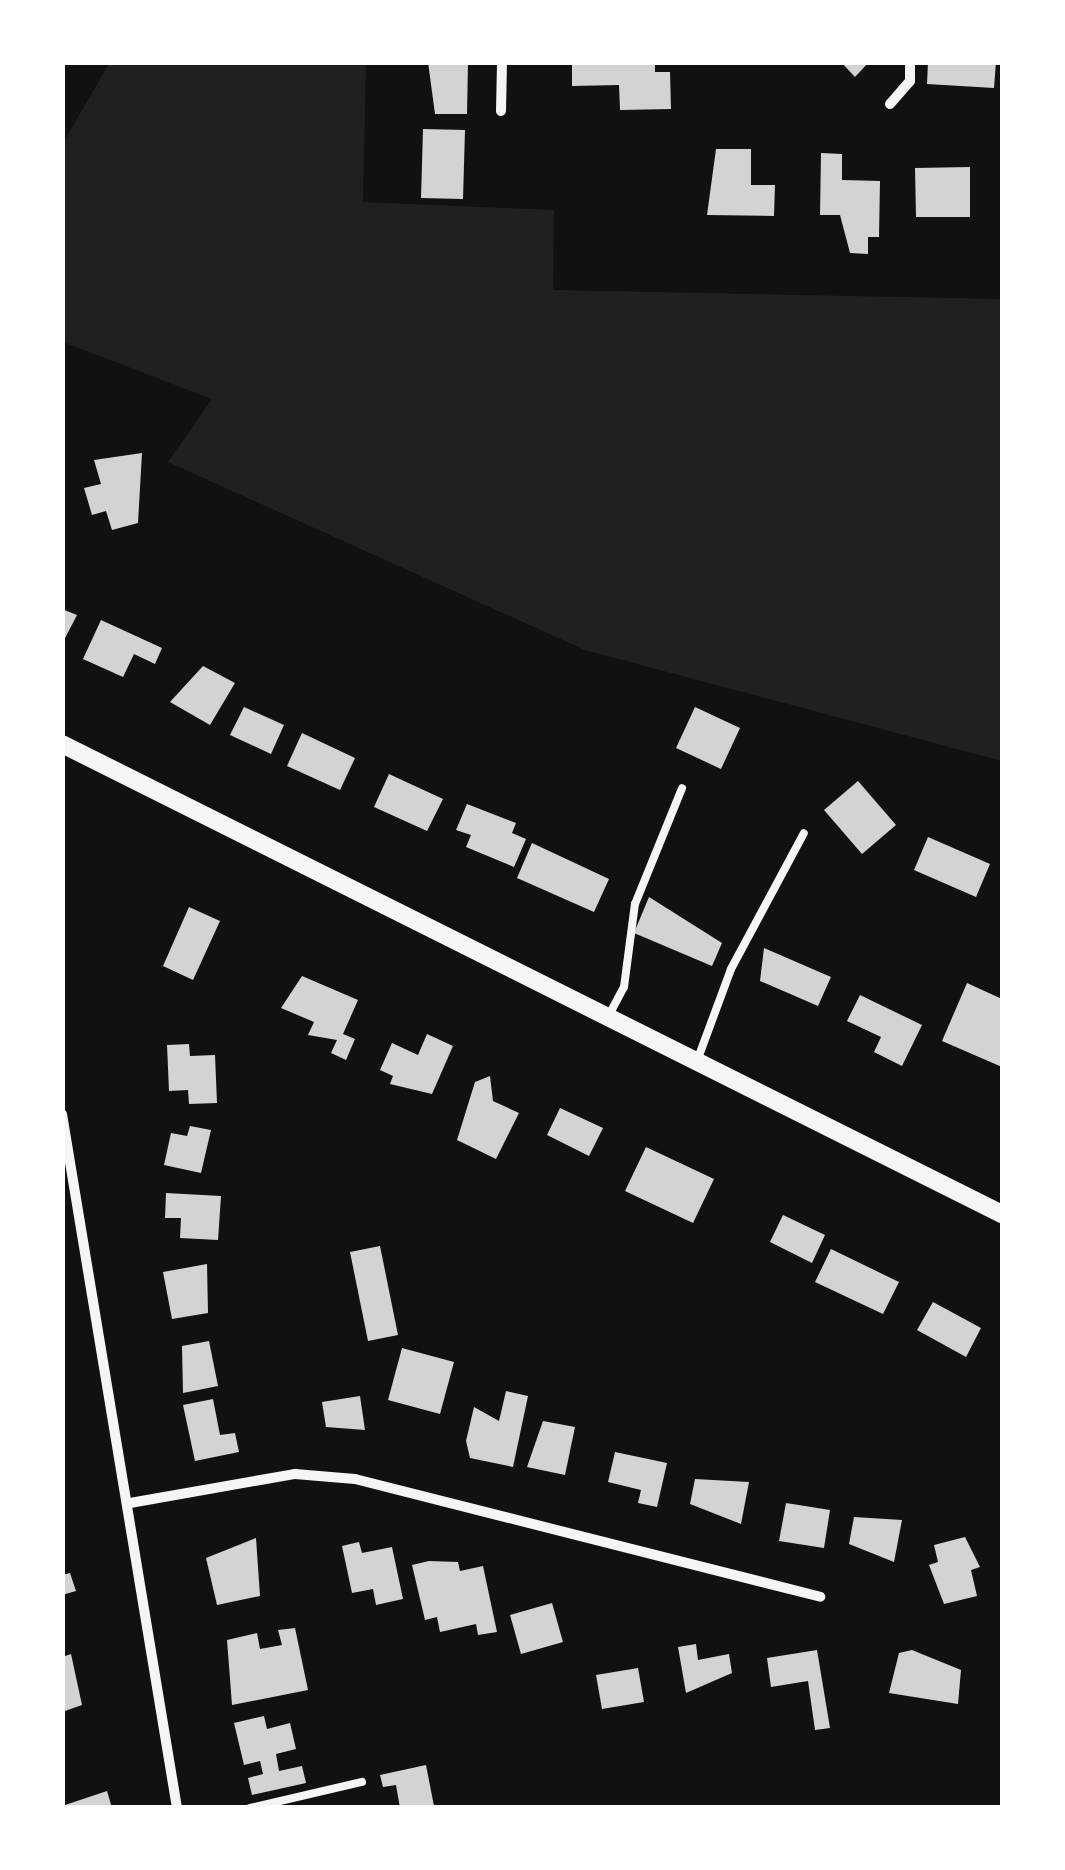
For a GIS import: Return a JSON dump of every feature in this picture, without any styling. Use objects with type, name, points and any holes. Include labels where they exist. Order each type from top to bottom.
[{"type":"street","points":[[501,111],[502,62]]},
{"type":"street","points":[[890,104],[910,81],[910,62]]},
{"type":"street","points":[[62,744],[1002,1214]]},
{"type":"street","points":[[62,1114],[130,1504],[177,1808]]},
{"type":"street","points":[[130,1504],[295,1474],[356,1479],[820,1596]]},
{"type":"lane","points":[[608,1017],[624,987],[634,904],[682,788]]},
{"type":"lane","points":[[697,1061],[731,969],[804,832]]},
{"type":"lane","points":[[250,1808],[362,1782]]},
{"type":"shaded area","points":[[110,62],[366,63],[363,202],[554,210],[553,290],[1002,299],[1002,761],[585,650],[168,462],[212,399],[63,342],[63,143]]},
{"type":"building","points":[[428,62],[468,62],[467,114],[435,114]]},
{"type":"building","points":[[572,62],[655,62],[655,72],[670,72],[671,109],[620,110],[619,85],[572,86]]},
{"type":"building","points":[[841,62],[869,62],[855,77]]},
{"type":"building","points":[[928,62],[996,62],[994,88],[927,84]]},
{"type":"building","points":[[423,129],[465,130],[463,199],[421,198]]},
{"type":"building","points":[[716,149],[751,149],[751,185],[775,185],[774,216],[707,215]]},
{"type":"building","points":[[821,153],[842,154],[842,180],[880,181],[879,237],[868,237],[868,254],[850,253],[840,215],[820,215]]},
{"type":"building","points":[[970,167],[970,217],[916,217],[915,168]]},
{"type":"building","points":[[142,453],[138,523],[112,530],[106,511],[92,515],[84,488],[101,484],[94,460]]},
{"type":"building","points":[[62,609],[77,615],[62,644]]},
{"type":"building","points":[[101,620],[162,648],[155,664],[134,654],[123,677],[83,659]]},
{"type":"building","points":[[203,666],[235,683],[210,725],[170,702]]},
{"type":"building","points":[[244,707],[284,725],[271,754],[230,735]]},
{"type":"building","points":[[695,707],[740,728],[721,769],[676,748]]},
{"type":"building","points":[[302,733],[355,758],[340,790],[287,766]]},
{"type":"building","points":[[389,774],[443,799],[427,831],[374,807]]},
{"type":"building","points":[[858,781],[896,825],[862,854],[824,810]]},
{"type":"building","points":[[467,804],[516,823],[512,833],[526,839],[514,867],[466,847],[471,835],[456,830]]},
{"type":"building","points":[[928,837],[990,864],[976,897],[914,870]]},
{"type":"building","points":[[532,843],[609,879],[594,912],[517,878]]},
{"type":"building","points":[[649,897],[722,943],[712,966],[634,933]]},
{"type":"building","points":[[189,907],[220,921],[193,980],[163,966]]},
{"type":"building","points":[[764,948],[831,977],[818,1006],[760,981]]},
{"type":"building","points":[[302,976],[358,1000],[343,1034],[355,1039],[346,1060],[331,1053],[337,1040],[308,1035],[314,1022],[281,1008]]},
{"type":"building","points":[[967,983],[1002,999],[1002,1067],[942,1041]]},
{"type":"building","points":[[860,995],[922,1025],[902,1066],[874,1052],[881,1037],[847,1021]]},
{"type":"building","points":[[427,1034],[453,1046],[432,1094],[390,1084],[393,1076],[380,1070],[392,1043],[418,1055]]},
{"type":"building","points":[[189,1044],[190,1056],[215,1055],[217,1103],[189,1104],[188,1090],[169,1091],[167,1045]]},
{"type":"building","points":[[490,1076],[493,1101],[519,1113],[496,1159],[457,1140],[475,1082]]},
{"type":"building","points":[[560,1108],[603,1128],[589,1156],[547,1135]]},
{"type":"building","points":[[190,1126],[211,1130],[201,1173],[164,1165],[171,1133],[187,1136]]},
{"type":"building","points":[[646,1147],[714,1179],[693,1223],[625,1191]]},
{"type":"building","points":[[166,1193],[221,1196],[218,1240],[180,1238],[181,1218],[165,1218]]},
{"type":"building","points":[[783,1215],[825,1235],[812,1263],[770,1242]]},
{"type":"building","points":[[380,1246],[398,1335],[368,1341],[350,1252]]},
{"type":"building","points":[[831,1249],[899,1282],[883,1314],[815,1282]]},
{"type":"building","points":[[207,1264],[208,1313],[172,1319],[163,1272]]},
{"type":"building","points":[[933,1302],[981,1328],[966,1357],[917,1330]]},
{"type":"building","points":[[209,1341],[218,1386],[183,1393],[182,1346]]},
{"type":"building","points":[[402,1348],[454,1362],[440,1414],[388,1400]]},
{"type":"building","points":[[506,1391],[528,1396],[513,1467],[470,1458],[466,1441],[474,1407],[499,1421]]},
{"type":"building","points":[[360,1396],[365,1430],[326,1427],[322,1402]]},
{"type":"building","points":[[213,1399],[220,1435],[235,1433],[239,1452],[195,1461],[183,1405]]},
{"type":"building","points":[[543,1421],[575,1427],[565,1475],[527,1467]]},
{"type":"building","points":[[615,1452],[667,1463],[657,1507],[638,1503],[641,1490],[608,1482]]},
{"type":"building","points":[[695,1479],[749,1482],[741,1524],[690,1504]]},
{"type":"building","points":[[786,1503],[830,1510],[824,1548],[779,1541]]},
{"type":"building","points":[[854,1517],[902,1520],[894,1562],[849,1544]]},
{"type":"building","points":[[965,1537],[980,1567],[971,1570],[977,1596],[944,1604],[929,1565],[938,1562],[934,1545]]},
{"type":"building","points":[[256,1538],[260,1596],[217,1605],[206,1558]]},
{"type":"building","points":[[359,1542],[362,1553],[392,1547],[403,1599],[376,1605],[373,1589],[352,1593],[342,1546]]},
{"type":"building","points":[[458,1562],[460,1571],[483,1566],[497,1632],[478,1635],[476,1624],[440,1632],[437,1617],[425,1620],[412,1565]]},
{"type":"building","points":[[70,1573],[76,1591],[62,1595],[62,1575]]},
{"type":"building","points":[[552,1603],[563,1642],[521,1654],[510,1615]]},
{"type":"building","points":[[295,1628],[308,1690],[232,1705],[227,1640],[257,1633],[260,1649],[282,1645],[278,1630]]},
{"type":"building","points":[[696,1644],[698,1660],[729,1654],[732,1673],[686,1693],[678,1647]]},
{"type":"building","points":[[817,1650],[830,1728],[815,1730],[808,1681],[771,1687],[767,1658]]},
{"type":"building","points":[[912,1650],[961,1670],[958,1704],[889,1693],[899,1653]]},
{"type":"building","points":[[71,1654],[82,1705],[62,1712],[62,1657]]},
{"type":"building","points":[[638,1668],[644,1702],[602,1709],[596,1675]]},
{"type":"building","points":[[264,1716],[267,1729],[290,1723],[296,1749],[276,1754],[279,1771],[302,1766],[306,1783],[252,1795],[248,1778],[263,1774],[260,1761],[244,1765],[234,1723]]},
{"type":"building","points":[[426,1765],[434,1806],[400,1808],[396,1785],[383,1787],[380,1775]]},
{"type":"building","points":[[107,1791],[112,1808],[62,1808],[62,1806]]}]
